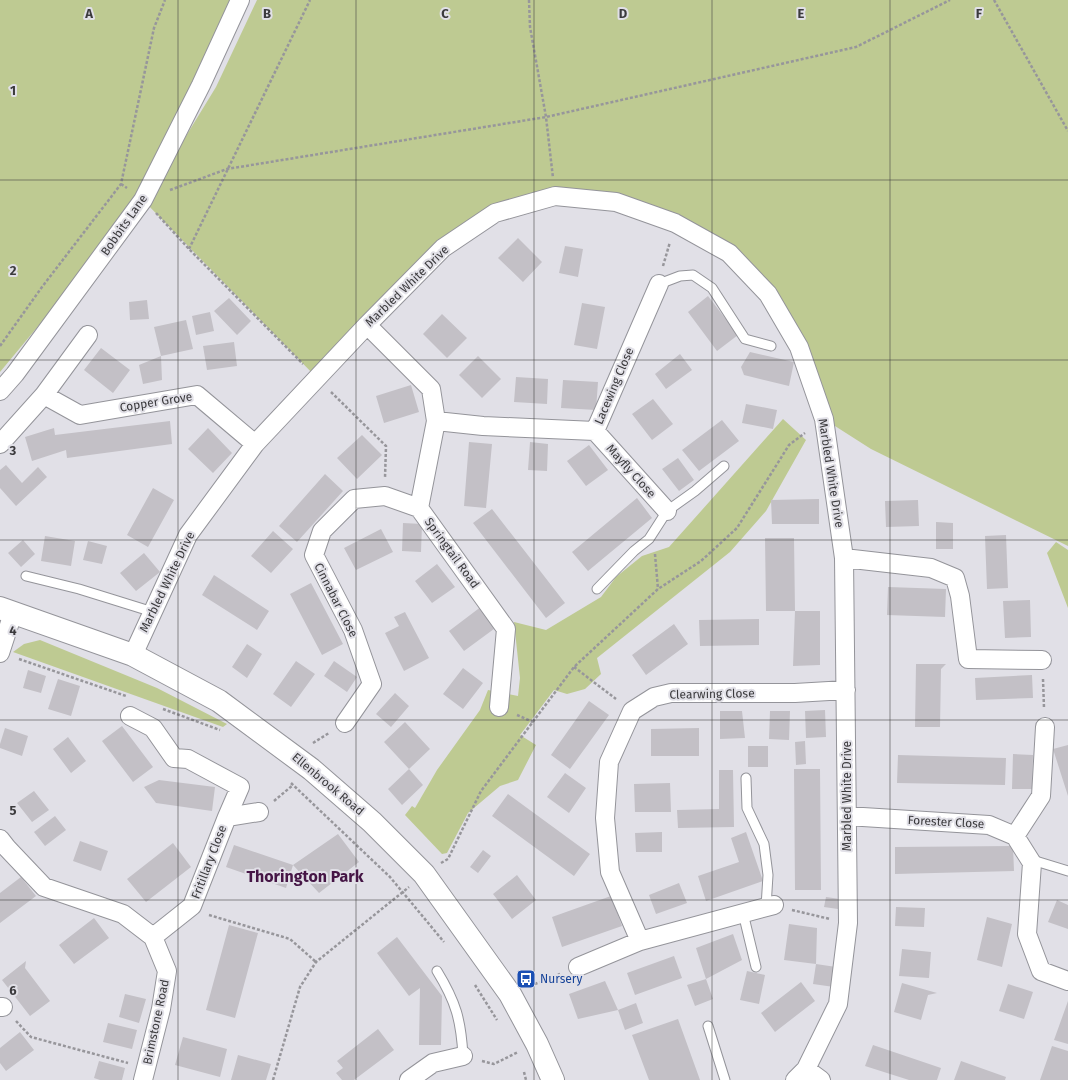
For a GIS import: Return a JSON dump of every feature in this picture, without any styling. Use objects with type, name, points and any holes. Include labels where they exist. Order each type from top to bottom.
[{"type":"street","name":"Bobbits Lane","points":[[0,391],[15,374],[143,200],[201,85],[240,0]]},
{"type":"street","name":"Marbled White Drive","points":[[133,655],[188,535],[255,444],[367,325],[443,248],[495,213],[555,196],[616,202],[675,223],[729,252],[768,294],[800,347],[824,419],[844,558],[848,923],[838,1004],[801,1074]]},
{"type":"street","name":"Lacewing Close","points":[[436,421],[483,426],[595,431],[659,284]]},
{"type":"street","name":"Springtail Road","points":[[367,325],[431,389],[436,421],[419,508],[506,629],[499,707]]},
{"type":"street","points":[[0,444],[44,395],[88,335]]},
{"type":"street","name":"Copper Grove","points":[[44,395],[80,415],[197,395],[255,444]]},
{"type":"street","name":"Mayfly Close","points":[[595,431],[667,511]]},
{"type":"street","name":"Cinnabar Close","points":[[345,723],[372,684],[353,630],[314,555],[322,531],[354,499],[385,496],[419,508]]},
{"type":"street","points":[[844,558],[931,568],[955,578],[960,596],[968,659],[1042,660]]},
{"type":"street","points":[[0,653],[7,611]]},
{"type":"street","name":"Ellenbrook Road","points":[[7,611],[133,655],[219,701],[294,755],[372,822],[424,874],[510,994],[537,1044],[553,1080]]},
{"type":"street","name":"Clearwing Close","points":[[632,711],[654,697],[671,693],[795,693],[846,690]]},
{"type":"street","points":[[632,711],[609,762],[605,818],[610,872],[640,941]]},
{"type":"street","name":"Fritillary Close","points":[[130,716],[153,728],[174,758],[188,759],[240,787],[192,906],[153,937]]},
{"type":"street","points":[[1045,727],[1041,796],[1015,836],[1032,863],[1027,934],[1041,971],[1068,981]]},
{"type":"street","name":"Fritillary Close","points":[[227,817],[259,812]]},
{"type":"street","name":"Forester Close","points":[[847,816],[989,825],[1015,836]]},
{"type":"street","points":[[2,847],[44,887],[123,914],[153,937]]},
{"type":"street","points":[[578,967],[640,941],[770,906]]},
{"type":"street","name":"Brimstone Road","points":[[145,1074],[161,1009],[167,971],[153,937]]},
{"type":"street","points":[[409,1080],[433,1063],[463,1056]]},
{"type":"street","points":[[801,1074],[821,1080]]},
{"type":"lane","points":[[659,284],[680,276],[693,275],[712,288],[745,339],[771,346]]},
{"type":"lane","points":[[597,589],[634,551],[650,539],[667,511],[695,491],[724,466]]},
{"type":"lane","points":[[26,576],[93,593],[153,612]]},
{"type":"lane","points":[[746,778],[747,808],[764,844],[770,906]]},
{"type":"lane","points":[[1029,859],[1068,871]]},
{"type":"lane","points":[[743,913],[756,967]]},
{"type":"lane","points":[[437,970],[455,1005],[461,1029],[463,1056]]},
{"type":"lane","points":[[708,1026],[724,1080]]},
{"type":"path","points":[[0,346],[121,184],[154,28],[165,0]]},
{"type":"path","points":[[189,249],[310,0]]},
{"type":"path","points":[[529,0],[530,27],[546,117],[555,196]]},
{"type":"path","points":[[385,496],[386,446],[189,249],[143,200],[227,169],[546,117],[856,47],[950,0]]},
{"type":"path","points":[[994,0],[1068,131]]},
{"type":"path","points":[[659,284],[675,223]]},
{"type":"path","points":[[273,1080],[300,987],[316,962],[424,874],[448,859],[481,791],[574,667],[658,589],[701,561],[737,528],[789,445],[824,419]]},
{"type":"path","points":[[1042,660],[1045,727]]},
{"type":"path","points":[[574,667],[632,711]]},
{"type":"path","points":[[294,755],[345,723]]},
{"type":"path","points":[[259,812],[293,785]]},
{"type":"path","points":[[403,892],[448,947]]},
{"type":"path","points":[[192,906],[212,916],[290,939],[316,962]]},
{"type":"path","points":[[770,906],[848,923]]},
{"type":"path","points":[[510,994],[578,967]]},
{"type":"path","points":[[471,979],[501,1025]]},
{"type":"path","points":[[1,1007],[31,1037],[145,1074]]},
{"type":"path","points":[[463,1056],[494,1064],[518,1052],[520,1059]]},
{"type":"path","points":[[522,1066],[526,1080]]},
{"type":"green space","points":[[0,0],[239,0],[167,167],[216,87],[257,0],[1068,0],[1068,546],[871,449],[824,419],[768,294],[675,223],[555,196],[495,213],[443,248],[317,378],[143,200],[0,372]]},
{"type":"green space","points":[[783,419],[806,440],[766,511],[730,552],[597,658],[601,674],[585,689],[567,694],[554,690],[520,735],[536,745],[518,780],[500,786],[468,813],[447,853],[442,854],[405,815],[412,806],[415,808],[437,770],[480,710],[488,690],[518,696],[520,678],[514,622],[546,630],[601,597],[616,577],[642,556],[669,547]]},
{"type":"green space","points":[[1056,542],[1068,550],[1068,608],[1047,553]]},
{"type":"green space","points":[[40,640],[157,688],[227,724],[223,727],[13,652],[24,644]]},
{"type":"building","points":[[518,238],[542,262],[523,282],[498,258]]},
{"type":"building","points":[[565,246],[583,249],[578,277],[559,273]]},
{"type":"building","points":[[708,296],[738,335],[717,351],[688,312]]},
{"type":"building","points":[[229,298],[251,321],[237,335],[214,311]]},
{"type":"building","points":[[147,300],[149,319],[130,320],[129,302]]},
{"type":"building","points":[[582,303],[605,307],[597,349],[574,345]]},
{"type":"building","points":[[210,312],[214,331],[196,335],[192,316]]},
{"type":"building","points":[[442,314],[467,338],[447,358],[423,334]]},
{"type":"building","points":[[186,320],[193,349],[161,356],[154,327]]},
{"type":"building","points":[[234,342],[237,366],[207,370],[203,346]]},
{"type":"building","points":[[101,348],[130,370],[113,393],[84,370]]},
{"type":"building","points":[[750,352],[794,362],[789,386],[744,375],[741,367]]},
{"type":"building","points":[[680,354],[692,370],[666,389],[655,374]]},
{"type":"building","points":[[161,356],[162,380],[143,384],[139,365]]},
{"type":"building","points":[[478,356],[501,379],[482,398],[459,375]]},
{"type":"building","points":[[516,377],[548,379],[547,404],[514,402]]},
{"type":"building","points":[[563,380],[598,382],[596,410],[561,408]]},
{"type":"building","points":[[411,385],[419,412],[384,423],[376,396]]},
{"type":"building","points":[[653,399],[673,424],[652,440],[632,414]]},
{"type":"building","points":[[746,404],[777,410],[773,429],[742,423]]},
{"type":"building","points":[[722,420],[739,441],[699,471],[682,450]]},
{"type":"building","points":[[170,421],[172,444],[67,458],[66,450],[32,461],[25,437],[54,428],[55,435]]},
{"type":"building","points":[[208,428],[232,453],[213,473],[188,449]]},
{"type":"building","points":[[362,435],[382,455],[357,479],[337,458]]},
{"type":"building","points":[[469,442],[492,444],[486,508],[464,506]]},
{"type":"building","points":[[530,442],[548,444],[547,471],[528,470]]},
{"type":"building","points":[[589,445],[608,470],[586,486],[567,461]]},
{"type":"building","points":[[678,458],[694,480],[679,491],[662,469]]},
{"type":"building","points":[[6,465],[22,483],[38,467],[47,477],[16,506],[0,488],[0,470]]},
{"type":"building","points":[[325,474],[343,491],[297,542],[279,526]]},
{"type":"building","points":[[153,488],[174,500],[148,547],[127,535]]},
{"type":"building","points":[[637,498],[652,518],[588,571],[572,552]]},
{"type":"building","points":[[819,499],[819,524],[772,524],[771,500]]},
{"type":"building","points":[[918,500],[919,526],[886,527],[885,501]]},
{"type":"building","points":[[492,509],[565,603],[546,618],[473,523]]},
{"type":"building","points":[[936,522],[953,523],[953,549],[936,549]]},
{"type":"building","points":[[403,523],[422,524],[421,552],[402,551]]},
{"type":"building","points":[[381,529],[393,552],[356,570],[344,548]]},
{"type":"building","points":[[273,531],[293,549],[271,573],[251,556]]},
{"type":"building","points":[[1006,535],[1008,588],[987,589],[985,536]]},
{"type":"building","points":[[45,536],[75,541],[71,566],[41,561]]},
{"type":"building","points":[[765,538],[794,538],[795,611],[766,611]]},
{"type":"building","points":[[23,540],[35,554],[21,567],[8,553]]},
{"type":"building","points":[[88,541],[107,546],[102,564],[83,560]]},
{"type":"building","points":[[144,553],[160,572],[136,591],[120,573]]},
{"type":"building","points":[[437,564],[455,587],[432,603],[415,581]]},
{"type":"building","points":[[214,575],[269,611],[257,630],[202,595]]},
{"type":"building","points":[[311,583],[343,644],[322,655],[290,594]]},
{"type":"building","points":[[888,587],[946,589],[945,617],[887,615]]},
{"type":"building","points":[[1030,600],[1031,637],[1005,638],[1003,601]]},
{"type":"building","points":[[482,606],[498,626],[464,651],[449,631]]},
{"type":"building","points":[[795,611],[820,611],[820,665],[793,666]]},
{"type":"building","points":[[405,612],[429,658],[404,671],[385,633],[399,626],[394,617]]},
{"type":"building","points":[[759,619],[759,645],[700,646],[699,620]]},
{"type":"building","points":[[674,624],[688,644],[646,675],[632,655]]},
{"type":"building","points":[[247,644],[262,654],[247,678],[232,667]]},
{"type":"building","points":[[296,661],[315,674],[291,707],[273,694]]},
{"type":"building","points":[[334,661],[357,677],[347,692],[324,676]]},
{"type":"building","points":[[916,664],[946,664],[941,669],[940,727],[915,727]]},
{"type":"building","points":[[463,668],[483,683],[463,709],[443,694]]},
{"type":"building","points":[[28,670],[46,676],[41,693],[23,688]]},
{"type":"building","points":[[1032,675],[1033,698],[976,700],[975,678]]},
{"type":"building","points":[[58,679],[80,686],[71,716],[48,709]]},
{"type":"building","points":[[395,693],[409,706],[391,727],[376,714]]},
{"type":"building","points":[[589,701],[609,715],[570,769],[551,755]]},
{"type":"building","points":[[825,710],[826,737],[806,738],[805,711]]},
{"type":"building","points":[[720,711],[742,711],[745,738],[720,739]]},
{"type":"building","points":[[770,711],[790,711],[789,740],[769,739]]},
{"type":"building","points":[[405,722],[430,749],[409,769],[384,742]]},
{"type":"building","points":[[122,726],[153,767],[133,782],[102,741]]},
{"type":"building","points":[[5,728],[28,736],[22,756],[0,748]]},
{"type":"building","points":[[699,728],[699,756],[651,756],[651,729]]},
{"type":"building","points":[[68,737],[86,761],[71,773],[53,749]]},
{"type":"building","points":[[805,741],[806,764],[796,765],[795,742]]},
{"type":"building","points":[[1068,745],[1068,796],[1053,749]]},
{"type":"building","points":[[748,746],[768,746],[768,767],[748,767]]},
{"type":"building","points":[[1013,754],[1033,755],[1032,789],[1012,789]]},
{"type":"building","points":[[898,755],[1006,758],[1005,785],[897,783]]},
{"type":"building","points":[[409,769],[423,785],[402,805],[388,789]]},
{"type":"building","points":[[794,769],[820,769],[821,890],[795,890]]},
{"type":"building","points":[[719,770],[733,770],[734,827],[678,828],[677,810],[719,809]]},
{"type":"building","points":[[565,773],[586,788],[569,813],[547,797]]},
{"type":"building","points":[[159,780],[215,787],[212,811],[156,803],[144,787]]},
{"type":"building","points":[[670,783],[671,812],[635,812],[634,784]]},
{"type":"building","points":[[34,791],[49,810],[32,822],[17,803]]},
{"type":"building","points":[[508,794],[590,854],[574,876],[492,816]]},
{"type":"building","points":[[55,816],[66,830],[45,846],[34,832]]},
{"type":"building","points":[[662,832],[662,852],[636,852],[635,833]]},
{"type":"building","points":[[746,832],[763,881],[706,901],[698,876],[739,862],[731,838]]},
{"type":"building","points":[[338,834],[359,862],[319,893],[293,865]]},
{"type":"building","points":[[80,841],[108,851],[101,871],[73,861]]},
{"type":"building","points":[[173,843],[191,867],[146,902],[127,879]]},
{"type":"building","points":[[234,845],[293,865],[286,888],[226,867]]},
{"type":"building","points":[[1013,846],[1014,871],[895,874],[895,847]]},
{"type":"building","points":[[483,850],[491,856],[478,873],[470,867]]},
{"type":"building","points":[[517,875],[536,900],[512,919],[493,894]]},
{"type":"building","points":[[21,877],[36,896],[0,923],[0,893]]},
{"type":"building","points":[[679,883],[687,903],[656,914],[649,895]]},
{"type":"building","points":[[611,896],[622,926],[562,947],[552,917]]},
{"type":"building","points":[[826,897],[847,900],[845,910],[824,907]]},
{"type":"building","points":[[1057,900],[1068,905],[1068,929],[1048,922]]},
{"type":"building","points":[[896,907],[925,908],[924,927],[895,926]]},
{"type":"building","points":[[987,917],[1012,924],[1002,967],[977,960]]},
{"type":"building","points":[[94,918],[109,938],[74,964],[59,945]]},
{"type":"building","points":[[789,924],[817,928],[816,964],[784,960]]},
{"type":"building","points":[[229,925],[258,933],[235,1018],[206,1010]]},
{"type":"building","points":[[733,934],[742,960],[706,979],[696,948]]},
{"type":"building","points":[[397,937],[442,996],[441,1045],[419,1045],[420,988],[409,996],[377,953]]},
{"type":"building","points":[[902,949],[931,952],[929,978],[899,976]]},
{"type":"building","points":[[674,956],[682,978],[635,995],[627,973]]},
{"type":"building","points":[[26,961],[25,968],[50,1001],[30,1016],[2,980]]},
{"type":"building","points":[[816,964],[836,967],[834,987],[813,984]]},
{"type":"building","points":[[747,971],[765,975],[759,1004],[740,1000]]},
{"type":"building","points":[[706,979],[713,999],[695,1006],[687,985]]},
{"type":"building","points":[[605,981],[618,1010],[578,1019],[569,994]]},
{"type":"building","points":[[801,982],[815,1001],[775,1032],[761,1013]]},
{"type":"building","points":[[902,983],[937,993],[928,995],[921,1020],[894,1012]]},
{"type":"building","points":[[1008,984],[1033,992],[1024,1019],[999,1011]]},
{"type":"building","points":[[125,994],[146,999],[139,1023],[119,1017]]},
{"type":"building","points":[[1068,1001],[1068,1044],[1054,1040]]},
{"type":"building","points":[[636,1003],[643,1023],[625,1030],[618,1010]]},
{"type":"building","points":[[678,1019],[700,1080],[649,1080],[632,1035]]},
{"type":"building","points":[[108,1023],[137,1030],[132,1049],[103,1042]]},
{"type":"building","points":[[378,1029],[394,1050],[354,1080],[342,1080],[336,1073],[343,1068],[337,1061]]},
{"type":"building","points":[[20,1032],[34,1050],[6,1071],[0,1063],[0,1048]]},
{"type":"building","points":[[183,1037],[227,1049],[220,1077],[175,1065]]},
{"type":"building","points":[[873,1045],[941,1068],[937,1080],[909,1080],[865,1066]]},
{"type":"building","points":[[1052,1046],[1068,1051],[1068,1080],[1040,1080]]},
{"type":"building","points":[[238,1055],[271,1064],[266,1080],[231,1080]]},
{"type":"building","points":[[99,1061],[125,1068],[122,1080],[100,1080],[94,1078]]},
{"type":"building","points":[[961,1061],[1006,1077],[1005,1080],[954,1080]]},
{"type":"place","name":"Nursery","points":[[526,979]]},
{"type":"district","name":"Thorington Park","points":[[305,876]]}]
